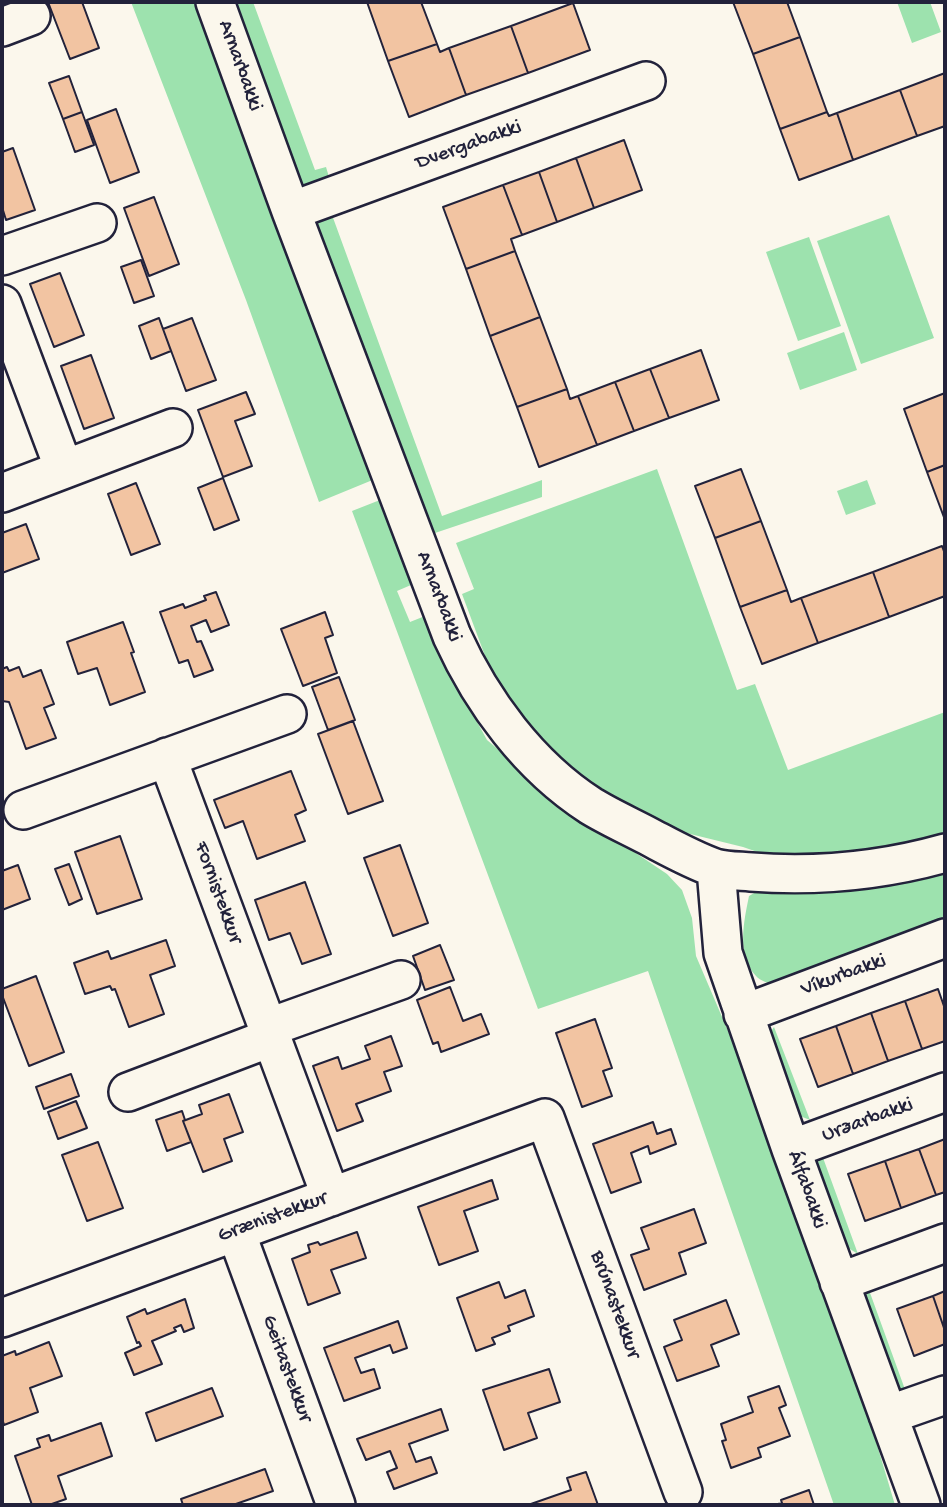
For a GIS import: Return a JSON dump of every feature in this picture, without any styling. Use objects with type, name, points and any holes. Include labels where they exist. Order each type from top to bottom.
[{"type":"street","name":"Arnarbakki","points":[[215,2],[448,626],[466,667],[483,695],[525,749],[558,780],[592,806],[716,869],[785,874],[844,873],[904,864],[945,853]]},
{"type":"street","name":"Dvergabakki","points":[[291,211],[646,81]]},
{"type":"street","points":[[2,257],[97,223]]},
{"type":"street","points":[[2,304],[64,469]]},
{"type":"street","points":[[2,493],[173,428]]},
{"type":"street","points":[[23,810],[286,714]]},
{"type":"street","name":"Fornistekkur","points":[[167,757],[331,1197]]},
{"type":"street","name":"Álfabakki","points":[[716,869],[721,947],[791,1149],[921,1505]]},
{"type":"street","name":"Víkurbakki","points":[[743,1014],[945,939]]},
{"type":"street","points":[[128,1092],[401,980]]},
{"type":"street","name":"Urðarbakki","points":[[791,1149],[945,1092]]},
{"type":"street","name":"Grænistekkur","points":[[2,1318],[545,1118]]},
{"type":"street","name":"Brúnastekkur","points":[[545,1118],[683,1492]]},
{"type":"street","name":"Geitastekkur","points":[[236,1232],[336,1505]]},
{"type":"street","points":[[839,1282],[945,1243]]},
{"type":"street","points":[[888,1415],[945,1395]]},
{"type":"green space","points":[[131,2],[199,2],[375,479],[319,502],[246,300]]},
{"type":"green space","points":[[232,2],[253,2],[315,170],[326,167],[329,177],[326,187],[314,188],[301,183]]},
{"type":"green space","points":[[897,2],[930,2],[941,32],[912,43]]},
{"type":"green space","points":[[332,215],[442,516],[542,480],[542,497],[435,533],[312,227]]},
{"type":"green space","points":[[889,215],[934,338],[861,364],[817,241]]},
{"type":"green space","points":[[809,237],[841,326],[798,341],[766,252]]},
{"type":"green space","points":[[844,332],[857,370],[800,390],[787,353]]},
{"type":"green space","points":[[657,469],[737,690],[755,684],[788,770],[945,712],[945,833],[850,856],[781,860],[743,847],[678,831],[598,792],[537,737],[497,688],[462,594],[474,589],[456,543]]},
{"type":"green space","points":[[867,480],[876,504],[846,515],[837,491]]},
{"type":"green space","points":[[380,500],[411,585],[397,591],[410,622],[425,616],[446,665],[487,740],[561,803],[667,874],[682,890],[692,918],[696,956],[752,1087],[843,1331],[895,1505],[834,1505],[648,971],[538,1009],[352,511]]},
{"type":"green space","points":[[945,864],[945,923],[775,986],[762,981],[750,968],[743,938],[749,896],[768,885]]},
{"type":"green space","points":[[774,1027],[810,1120],[795,1114],[765,1040]]},
{"type":"green space","points":[[822,1155],[858,1254],[845,1246],[817,1164]]},
{"type":"green space","points":[[869,1290],[907,1395],[896,1392],[861,1296]]},
{"type":"building","points":[[48,2],[82,2],[99,48],[70,59]]},
{"type":"building","points":[[367,2],[421,2],[437,44],[388,61]]},
{"type":"building","points":[[733,2],[787,2],[800,37],[753,54]]},
{"type":"building","points":[[573,3],[590,50],[528,73],[511,26]]},
{"type":"building","points":[[511,26],[528,73],[466,95],[449,48]]},
{"type":"building","points":[[800,37],[827,112],[780,129],[753,54]]},
{"type":"building","points":[[437,44],[440,52],[449,48],[466,95],[409,117],[388,61]]},
{"type":"building","points":[[945,73],[945,126],[917,136],[900,90]]},
{"type":"building","points":[[69,76],[82,112],[63,119],[49,83]]},
{"type":"building","points":[[900,90],[917,136],[853,160],[837,113]]},
{"type":"building","points":[[116,109],[139,172],[110,183],[87,120]]},
{"type":"building","points":[[82,112],[94,145],[75,152],[63,119]]},
{"type":"building","points":[[827,112],[829,116],[837,113],[853,160],[799,180],[780,129]]},
{"type":"building","points":[[624,140],[642,190],[594,208],[576,158]]},
{"type":"building","points":[[13,148],[35,210],[6,220],[2,207],[2,152]]},
{"type":"building","points":[[576,158],[594,208],[557,222],[539,172]]},
{"type":"building","points":[[539,172],[557,222],[522,235],[503,185]]},
{"type":"building","points":[[503,185],[522,235],[511,239],[515,251],[466,269],[443,207]]},
{"type":"building","points":[[154,197],[179,264],[149,276],[124,208]]},
{"type":"building","points":[[515,251],[540,317],[490,336],[466,269]]},
{"type":"building","points":[[141,260],[154,296],[134,303],[121,267]]},
{"type":"building","points":[[60,273],[84,335],[54,347],[30,284]]},
{"type":"building","points":[[540,317],[567,389],[517,407],[490,336]]},
{"type":"building","points":[[159,318],[171,351],[151,359],[139,326]]},
{"type":"building","points":[[192,318],[216,380],[186,391],[163,329]]},
{"type":"building","points":[[701,350],[719,400],[669,418],[650,369]]},
{"type":"building","points":[[91,355],[114,418],[84,429],[61,366]]},
{"type":"building","points":[[650,369],[669,418],[634,431],[615,382]]},
{"type":"building","points":[[615,382],[634,431],[597,445],[578,396]]},
{"type":"building","points":[[567,389],[570,399],[578,396],[597,445],[539,467],[517,407]]},
{"type":"building","points":[[246,392],[255,414],[235,421],[252,466],[223,477],[198,410]]},
{"type":"building","points":[[945,393],[945,465],[927,472],[904,409]]},
{"type":"building","points":[[945,465],[945,520],[927,472]]},
{"type":"building","points":[[741,469],[761,521],[715,538],[695,486]]},
{"type":"building","points":[[223,478],[239,520],[214,530],[198,488]]},
{"type":"building","points":[[136,483],[160,544],[131,555],[108,494]]},
{"type":"building","points":[[761,521],[787,590],[740,607],[715,538]]},
{"type":"building","points":[[26,524],[39,559],[2,573],[2,533]]},
{"type":"building","points":[[942,546],[945,554],[945,596],[889,617],[873,572]]},
{"type":"building","points":[[873,572],[889,617],[818,643],[801,598]]},
{"type":"building","points":[[787,590],[791,602],[801,598],[818,643],[762,664],[740,607]]},
{"type":"building","points":[[216,592],[229,625],[211,632],[206,620],[191,626],[197,642],[201,641],[213,670],[194,677],[188,660],[179,663],[160,612],[183,604],[185,608],[206,600],[204,596]]},
{"type":"building","points":[[325,612],[333,635],[325,638],[337,673],[303,686],[281,629]]},
{"type":"building","points":[[123,622],[145,692],[110,705],[97,668],[78,674],[67,642]]},
{"type":"building","points":[[7,667],[9,671],[19,667],[23,677],[41,670],[54,704],[44,708],[56,738],[26,749],[9,702],[2,701],[2,669]]},
{"type":"building","points":[[339,677],[355,720],[328,730],[312,687]]},
{"type":"building","points":[[353,721],[383,801],[348,814],[318,734]]},
{"type":"building","points":[[291,771],[306,810],[295,815],[305,841],[257,859],[243,821],[225,828],[214,800]]},
{"type":"building","points":[[120,836],[142,899],[97,914],[75,852]]},
{"type":"building","points":[[400,845],[428,923],[393,936],[364,858]]},
{"type":"building","points":[[69,864],[82,899],[69,905],[55,869]]},
{"type":"building","points":[[18,865],[30,899],[2,910],[2,871]]},
{"type":"building","points":[[305,882],[331,954],[302,964],[290,933],[269,940],[255,900]]},
{"type":"building","points":[[166,940],[175,966],[150,975],[164,1014],[129,1027],[115,989],[112,990],[110,986],[85,994],[74,963],[108,951],[111,959]]},
{"type":"building","points":[[440,945],[454,980],[425,990],[413,956]]},
{"type":"building","points":[[36,976],[64,1052],[29,1066],[2,989]]},
{"type":"building","points":[[450,987],[463,1021],[481,1014],[489,1034],[441,1052],[438,1042],[433,1044],[417,1000]]},
{"type":"building","points":[[938,989],[945,1009],[945,1041],[922,1049],[905,1001]]},
{"type":"building","points":[[905,1001],[922,1049],[888,1061],[871,1013]]},
{"type":"building","points":[[871,1013],[888,1061],[853,1074],[836,1026]]},
{"type":"building","points":[[595,1019],[612,1068],[603,1071],[612,1096],[582,1107],[556,1033]]},
{"type":"building","points":[[836,1026],[853,1074],[818,1087],[800,1039]]},
{"type":"building","points":[[391,1036],[402,1066],[384,1072],[391,1091],[356,1104],[363,1121],[337,1131],[313,1066],[338,1057],[342,1069],[370,1059],[365,1046]]},
{"type":"building","points":[[71,1074],[79,1096],[44,1109],[36,1087]]},
{"type":"building","points":[[229,1094],[243,1132],[224,1139],[232,1161],[203,1172],[183,1121],[202,1114],[199,1105]]},
{"type":"building","points":[[76,1101],[87,1128],[58,1139],[48,1112]]},
{"type":"building","points":[[182,1111],[191,1142],[167,1151],[156,1120]]},
{"type":"building","points":[[653,1122],[657,1134],[671,1129],[676,1144],[650,1154],[648,1146],[631,1153],[641,1182],[611,1193],[593,1144]]},
{"type":"building","points":[[945,1139],[945,1192],[936,1195],[919,1149]]},
{"type":"building","points":[[98,1142],[123,1208],[87,1221],[62,1155]]},
{"type":"building","points":[[919,1149],[936,1195],[901,1208],[885,1161]]},
{"type":"building","points":[[885,1161],[901,1208],[865,1221],[848,1174]]},
{"type":"building","points":[[492,1180],[498,1199],[464,1211],[478,1251],[439,1265],[418,1207]]},
{"type":"building","points":[[694,1209],[706,1243],[679,1253],[686,1274],[644,1290],[631,1255],[649,1249],[641,1228]]},
{"type":"building","points":[[357,1232],[366,1258],[331,1270],[340,1293],[308,1305],[292,1259],[310,1252],[308,1245],[318,1242],[320,1245]]},
{"type":"building","points":[[499,1282],[505,1298],[525,1290],[534,1316],[508,1326],[510,1331],[492,1338],[495,1344],[476,1351],[457,1298]]},
{"type":"building","points":[[945,1291],[945,1331],[933,1296]]},
{"type":"building","points":[[933,1296],[945,1331],[945,1344],[914,1356],[897,1309]]},
{"type":"building","points":[[185,1299],[194,1328],[184,1332],[181,1325],[174,1328],[176,1331],[152,1341],[162,1364],[134,1375],[125,1353],[141,1346],[137,1343],[127,1317],[145,1309],[147,1314]]},
{"type":"building","points":[[726,1300],[739,1334],[711,1345],[719,1366],[677,1381],[664,1347],[682,1340],[674,1320]]},
{"type":"building","points":[[398,1321],[407,1348],[393,1353],[390,1345],[355,1358],[361,1373],[374,1369],[380,1388],[344,1401],[324,1348]]},
{"type":"building","points":[[49,1342],[62,1376],[30,1388],[38,1412],[4,1425],[2,1356],[15,1351],[16,1355]]},
{"type":"building","points":[[549,1369],[560,1402],[528,1413],[537,1438],[504,1450],[483,1390]]},
{"type":"building","points":[[779,1386],[786,1405],[779,1408],[790,1436],[758,1448],[761,1457],[731,1468],[722,1441],[726,1440],[721,1424],[753,1412],[748,1397]]},
{"type":"building","points":[[212,1388],[223,1416],[156,1441],[146,1413]]},
{"type":"building","points":[[441,1409],[448,1430],[409,1444],[416,1462],[431,1457],[437,1473],[394,1489],[387,1472],[397,1468],[390,1451],[366,1460],[357,1439]]},
{"type":"building","points":[[101,1423],[112,1456],[58,1476],[66,1499],[49,1505],[32,1505],[15,1456],[40,1447],[37,1439],[49,1435],[51,1441]]},
{"type":"building","points":[[265,1469],[273,1491],[233,1505],[183,1505],[181,1499]]},
{"type":"building","points":[[586,1472],[598,1505],[528,1505],[571,1490],[567,1478]]},
{"type":"building","points":[[809,1490],[814,1505],[774,1505],[782,1503],[781,1500]]}]
